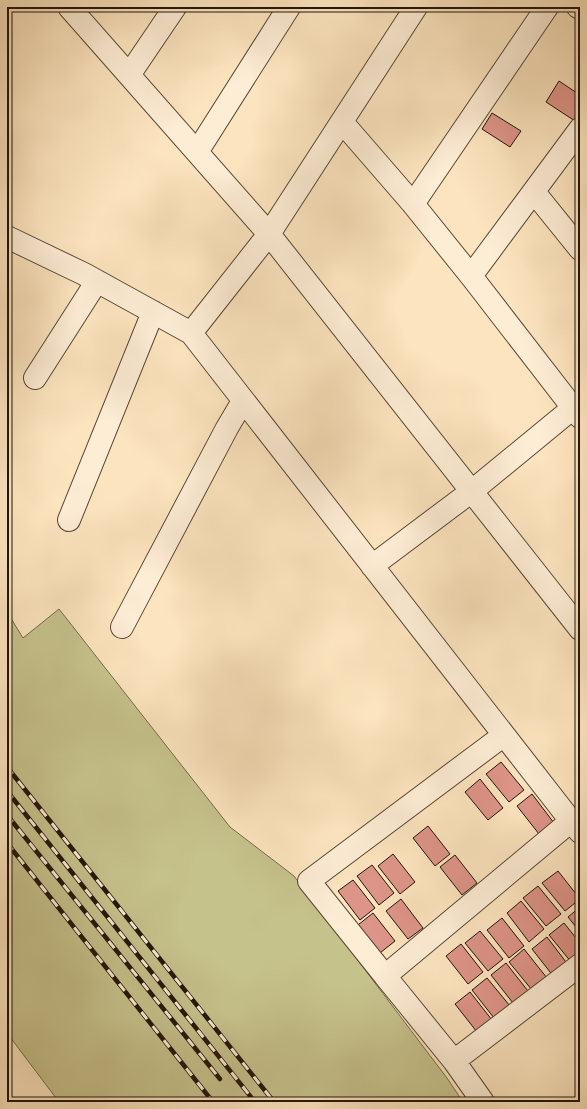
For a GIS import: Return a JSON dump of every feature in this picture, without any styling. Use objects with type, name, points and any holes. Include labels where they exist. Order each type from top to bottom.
[{"type":"street","points":[[69,7],[269,234],[580,629]]},
{"type":"street","points":[[129,75],[175,7]]},
{"type":"street","points":[[197,152],[289,7]]},
{"type":"street","points":[[191,333],[269,234],[416,7]]},
{"type":"street","points":[[413,204],[547,7]]},
{"type":"street","points":[[342,122],[413,204],[471,276],[576,412],[372,566]]},
{"type":"street","points":[[471,276],[580,129]]},
{"type":"street","points":[[534,192],[580,249]]},
{"type":"street","points":[[7,237],[97,281],[191,333],[576,827],[385,976]]},
{"type":"street","points":[[35,378],[97,281]]},
{"type":"street","points":[[69,520],[153,312]]},
{"type":"street","points":[[122,627],[227,428],[243,401]]},
{"type":"street","points":[[483,1102],[454,1061],[309,881],[504,735]]},
{"type":"street","points":[[454,1061],[580,965]]},
{"type":"shaded area","points":[[59,609],[230,827],[294,876],[447,1078],[463,1102],[59,1102],[7,1033],[7,612],[23,638]]},
{"type":"building","points":[[559,81],[580,95],[580,114],[575,121],[546,102]]},
{"type":"building","points":[[492,113],[521,131],[510,147],[482,129]]},
{"type":"building","points":[[501,762],[524,790],[509,802],[486,774]]},
{"type":"building","points":[[480,779],[503,808],[488,820],[465,792]]},
{"type":"building","points":[[532,794],[554,823],[539,834],[517,806]]},
{"type":"building","points":[[428,826],[450,854],[435,866],[413,838]]},
{"type":"building","points":[[393,854],[415,882],[400,894],[378,866]]},
{"type":"building","points":[[455,855],[477,883],[462,895],[440,867]]},
{"type":"building","points":[[372,865],[394,893],[379,905],[357,876]]},
{"type":"building","points":[[558,871],[580,899],[565,911],[542,883]]},
{"type":"building","points":[[353,880],[375,908],[360,920],[338,891]]},
{"type":"building","points":[[538,886],[561,914],[546,926],[523,898]]},
{"type":"building","points":[[401,899],[423,928],[408,939],[386,911]]},
{"type":"building","points":[[521,901],[544,929],[529,942],[507,913]]},
{"type":"building","points":[[580,907],[580,932],[568,917]]},
{"type":"building","points":[[373,913],[395,941],[380,953],[358,925]]},
{"type":"building","points":[[502,918],[524,946],[509,958],[487,930]]},
{"type":"building","points":[[564,923],[580,943],[580,956],[572,963],[549,935]]},
{"type":"building","points":[[480,931],[503,959],[488,971],[465,943]]},
{"type":"building","points":[[547,937],[569,966],[554,977],[532,949]]},
{"type":"building","points":[[461,944],[483,972],[468,984],[446,956]]},
{"type":"building","points":[[524,949],[547,978],[532,990],[509,962]]},
{"type":"building","points":[[506,963],[528,991],[513,1003],[491,975]]},
{"type":"building","points":[[487,978],[510,1006],[494,1018],[472,990]]},
{"type":"building","points":[[470,992],[492,1020],[477,1032],[455,1004]]},
{"type":"railway","points":[[7,767],[274,1102]]},
{"type":"railway","points":[[7,791],[255,1102]]},
{"type":"railway","points":[[7,815],[220,1079]]},
{"type":"railway","points":[[7,843],[213,1102]]}]
